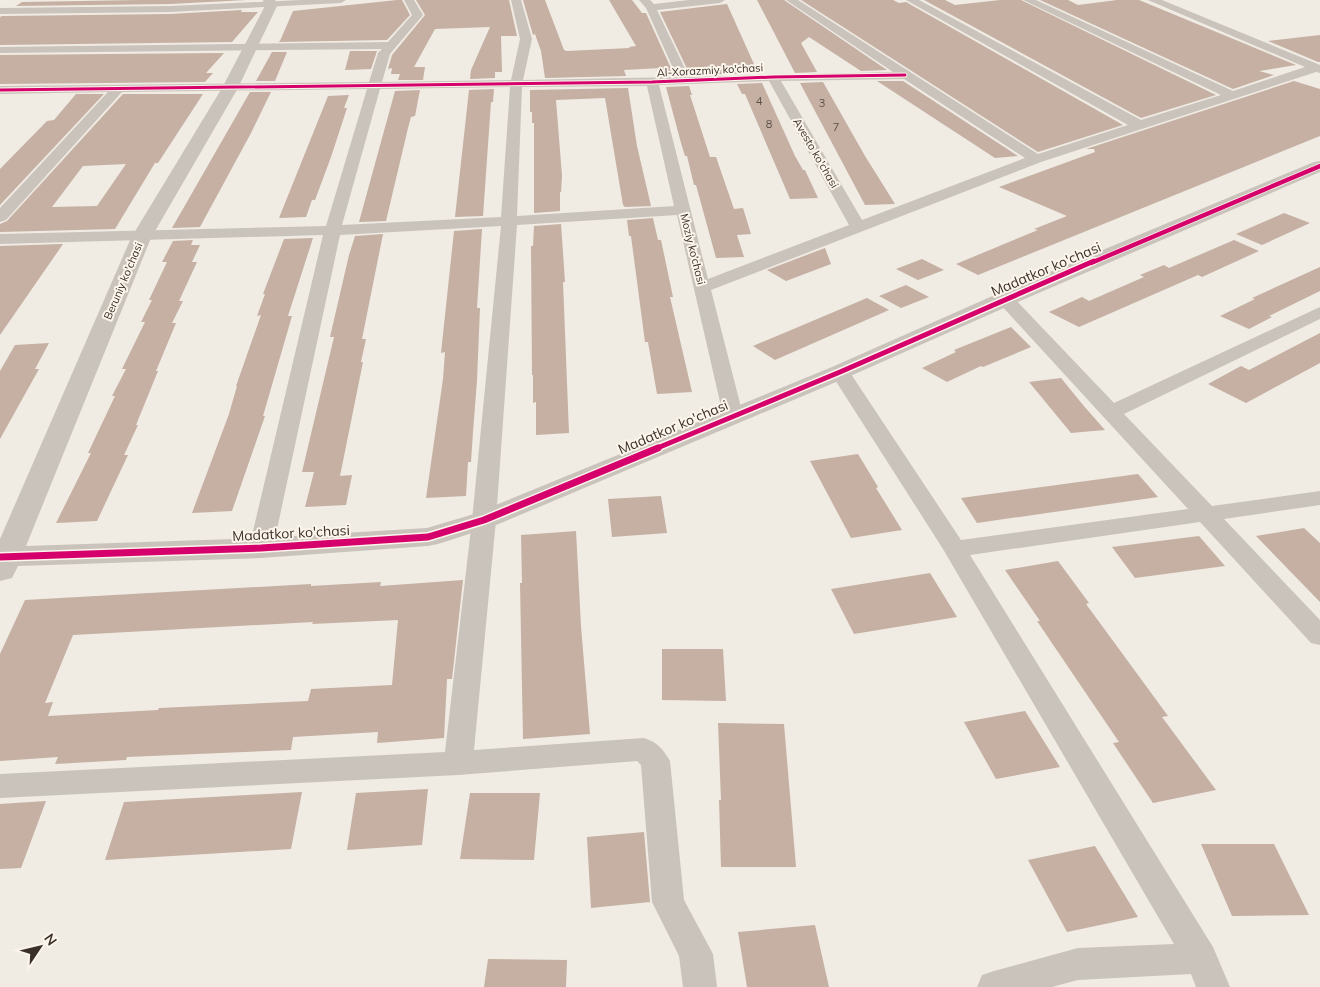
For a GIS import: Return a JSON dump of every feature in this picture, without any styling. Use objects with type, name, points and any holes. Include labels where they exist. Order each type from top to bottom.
[{"type":"street","points":[[0,11],[125,11],[341,0]]},
{"type":"street","points":[[261,548],[333,229],[384,53],[418,15],[409,0]]},
{"type":"street","points":[[458,763],[484,520],[509,222],[516,84],[526,39],[516,0]]},
{"type":"street","points":[[685,81],[648,4],[720,0]]},
{"type":"street","points":[[791,0],[1036,159]]},
{"type":"street","points":[[911,0],[1139,125]]},
{"type":"street","points":[[1028,0],[1232,95]]},
{"type":"street","points":[[1153,0],[1318,69]]},
{"type":"street","name":"Beruniy ko'chasi","points":[[3,563],[141,238],[230,88],[252,47],[270,3]]},
{"type":"street","points":[[0,50],[392,45]]},
{"type":"street","points":[[702,288],[1036,159],[1318,69]]},
{"type":"street","name":"Al-Xorazmiy ko'chasi","points":[[0,90],[652,82],[773,77],[905,75]]},
{"type":"street","name":"Avesto ko'chasi","points":[[773,77],[859,228]]},
{"type":"street","name":"Moziy ko‘chasi","points":[[652,82],[734,415]]},
{"type":"street","points":[[0,217],[118,89]]},
{"type":"street","name":"Madatkor ko'chasi","points":[[3,563],[428,537],[484,520],[840,372],[1005,299],[1320,166]]},
{"type":"street","points":[[0,239],[141,238],[509,222],[683,210]]},
{"type":"street","points":[[1005,299],[1320,636]]},
{"type":"street","points":[[1110,412],[1320,312]]},
{"type":"street","points":[[840,372],[955,549],[1207,973]]},
{"type":"street","points":[[955,549],[1320,498]]},
{"type":"street","points":[[0,786],[458,763],[644,748],[654,761],[668,902],[696,954],[700,987]]},
{"type":"street","points":[[994,987],[1078,964],[1207,973]]},
{"type":"building","points":[[247,0],[170,4],[16,6],[22,2]]},
{"type":"building","points":[[402,0],[410,15],[387,40],[278,42],[293,11]]},
{"type":"building","points":[[416,0],[509,0],[517,36],[501,36],[502,72],[495,72],[495,78],[470,79],[471,70],[490,27],[435,29],[414,67],[425,67],[423,80],[398,80],[400,74],[391,74],[392,68],[388,69],[392,55],[425,15]]},
{"type":"building","points":[[523,0],[545,0],[564,50],[567,51],[630,48],[636,46],[609,0],[632,0],[642,13],[646,13],[674,75],[663,75],[661,68],[624,70],[626,76],[545,78],[541,51],[535,34],[533,35]]},
{"type":"building","points":[[757,0],[784,0],[887,70],[861,71],[809,37],[801,43],[817,72],[795,73]]},
{"type":"building","points":[[801,0],[893,0],[899,3],[906,2],[1123,125],[1038,152]]},
{"type":"building","points":[[924,0],[945,0],[955,5],[1000,0],[1021,0],[1216,95],[1141,118]]},
{"type":"building","points":[[1040,0],[1068,0],[1078,5],[1117,0],[1139,0],[1296,65],[1259,71],[1274,75],[1233,89]]},
{"type":"building","points":[[727,4],[758,73],[690,75],[660,12]]},
{"type":"building","points":[[242,10],[241,12],[258,12],[232,42],[0,45],[0,17],[2,16],[170,14]]},
{"type":"building","points":[[1320,35],[1320,62],[1268,41]]},
{"type":"building","points":[[350,51],[377,51],[371,69],[345,70]]},
{"type":"building","points":[[272,52],[287,52],[275,81],[256,81]]},
{"type":"building","points":[[224,53],[206,73],[213,73],[205,82],[0,84],[0,55]]},
{"type":"building","points":[[877,81],[903,81],[1018,156],[995,158]]},
{"type":"building","points":[[1294,81],[1320,89],[1320,136],[978,275],[956,264],[1067,216],[999,187],[1095,152],[1094,149],[1086,149]]},
{"type":"building","points":[[823,82],[895,204],[865,205],[800,83]]},
{"type":"building","points":[[762,83],[795,156],[803,170],[805,170],[818,198],[790,199],[745,94],[742,94],[737,84]]},
{"type":"building","points":[[689,86],[692,95],[690,95],[710,157],[716,157],[734,209],[743,208],[751,234],[737,235],[744,257],[716,258],[666,87]]},
{"type":"building","points":[[628,88],[637,146],[651,206],[625,207],[623,205],[605,98],[556,100],[562,176],[560,211],[534,213],[534,123],[532,123],[532,112],[530,112],[530,90]]},
{"type":"building","points":[[494,89],[493,102],[491,102],[483,216],[455,217],[469,90]]},
{"type":"building","points":[[420,90],[415,116],[411,117],[408,128],[386,221],[359,222],[395,91]]},
{"type":"building","points":[[250,92],[271,92],[200,227],[172,228]]},
{"type":"building","points":[[76,94],[104,94],[0,205],[0,169],[47,121],[54,120]]},
{"type":"building","points":[[123,94],[203,94],[158,163],[155,163],[115,229],[0,232],[0,224],[7,221]],"holes":[[[126,164],[97,206],[52,207],[83,166]]]},
{"type":"building","points":[[349,95],[344,108],[347,108],[331,157],[315,200],[312,200],[306,217],[279,218],[328,96]]},
{"type":"building","points":[[1284,213],[1310,223],[1262,245],[1236,234]]},
{"type":"building","points":[[653,218],[658,240],[661,240],[673,297],[670,297],[692,392],[657,394],[648,342],[645,342],[631,236],[629,236],[627,220]]},
{"type":"building","points":[[561,224],[565,282],[563,282],[569,433],[536,435],[536,402],[533,403],[532,375],[531,246],[533,246],[534,226]]},
{"type":"building","points":[[482,229],[477,308],[480,308],[477,380],[471,462],[468,462],[466,496],[426,498],[443,379],[445,352],[441,353],[454,231]]},
{"type":"building","points":[[383,234],[362,339],[366,339],[361,362],[363,362],[340,476],[352,475],[346,505],[305,507],[314,472],[302,472],[334,337],[330,337],[349,255],[355,236]]},
{"type":"building","points":[[313,238],[288,316],[292,316],[263,416],[265,416],[232,511],[192,513],[229,414],[236,386],[261,315],[257,316],[265,294],[263,294],[284,239]]},
{"type":"building","points":[[193,240],[191,245],[200,245],[192,262],[197,262],[179,301],[183,301],[172,323],[176,323],[136,425],[138,425],[124,455],[128,455],[97,521],[56,523],[91,453],[88,453],[115,396],[112,396],[126,369],[122,369],[145,322],[141,322],[167,262],[162,262],[173,241]]},
{"type":"building","points":[[1234,240],[1259,251],[1202,277],[1198,275],[1079,327],[1049,312],[1082,297],[1089,301],[1144,277],[1140,275],[1164,265],[1169,268]]},
{"type":"building","points":[[63,244],[0,335],[0,246]]},
{"type":"building","points":[[825,248],[831,264],[786,281],[767,270]]},
{"type":"building","points":[[922,259],[944,270],[918,280],[896,269]]},
{"type":"building","points":[[1320,267],[1320,291],[1269,316],[1272,317],[1249,329],[1220,316],[1255,299],[1252,298]]},
{"type":"building","points":[[906,285],[929,297],[901,308],[879,296]]},
{"type":"building","points":[[867,298],[889,310],[775,360],[753,346]]},
{"type":"building","points":[[1011,327],[1031,347],[983,367],[981,366],[947,382],[922,368],[956,352],[954,350]]},
{"type":"building","points":[[1320,333],[1320,363],[1246,403],[1208,384],[1241,366],[1249,370]]},
{"type":"building","points":[[49,343],[35,369],[39,369],[0,439],[0,371],[15,345]]},
{"type":"building","points":[[1061,378],[1105,430],[1071,433],[1029,382]]},
{"type":"building","points":[[858,454],[902,530],[851,538],[810,461]]},
{"type":"building","points":[[1138,474],[1158,497],[977,523],[961,498]]},
{"type":"building","points":[[661,496],[667,533],[612,537],[608,499]]},
{"type":"building","points":[[1304,528],[1320,543],[1320,602],[1256,536]]},
{"type":"building","points":[[576,531],[581,626],[590,734],[523,739],[521,535]]},
{"type":"building","points":[[1199,536],[1225,566],[1135,578],[1112,547]]},
{"type":"building","points":[[1058,561],[1089,603],[1086,604],[1168,716],[1162,717],[1216,790],[1153,803],[1113,743],[1119,742],[1037,621],[1040,621],[1005,570]]},
{"type":"building","points":[[930,573],[957,617],[854,634],[831,589]]},
{"type":"building","points":[[463,580],[452,679],[447,679],[444,738],[377,743],[378,732],[293,737],[291,750],[127,757],[126,760],[55,764],[58,757],[0,761],[0,654],[25,600],[311,584],[311,586],[381,582],[380,586]],"holes":[[[398,620],[392,685],[311,689],[308,701],[159,708],[158,710],[48,716],[53,702],[45,703],[73,635],[313,622],[312,624]]]},
{"type":"building","points":[[662,649],[723,649],[726,701],[662,700]]},
{"type":"building","points":[[1025,711],[1060,767],[996,779],[964,722]]},
{"type":"building","points":[[718,723],[784,724],[796,867],[721,867]]},
{"type":"building","points":[[428,789],[422,845],[347,850],[356,793]]},
{"type":"building","points":[[302,792],[291,849],[105,860],[124,802]]},
{"type":"building","points":[[470,793],[540,793],[534,860],[460,859]]},
{"type":"building","points":[[46,801],[21,868],[0,869],[0,804]]},
{"type":"building","points":[[644,832],[650,902],[591,908],[587,837]]},
{"type":"building","points":[[1201,844],[1274,844],[1309,915],[1232,916]]},
{"type":"building","points":[[1095,846],[1138,917],[1067,932],[1028,860]]},
{"type":"building","points":[[815,925],[829,987],[747,987],[738,932]]},
{"type":"building","points":[[488,959],[567,960],[566,987],[484,987]]},
{"type":"cycle path","points":[[0,90],[652,82],[773,77],[905,75]]},
{"type":"cycle path","points":[[0,557],[261,548],[428,537],[484,520],[840,372],[1005,299],[1320,166]]}]
